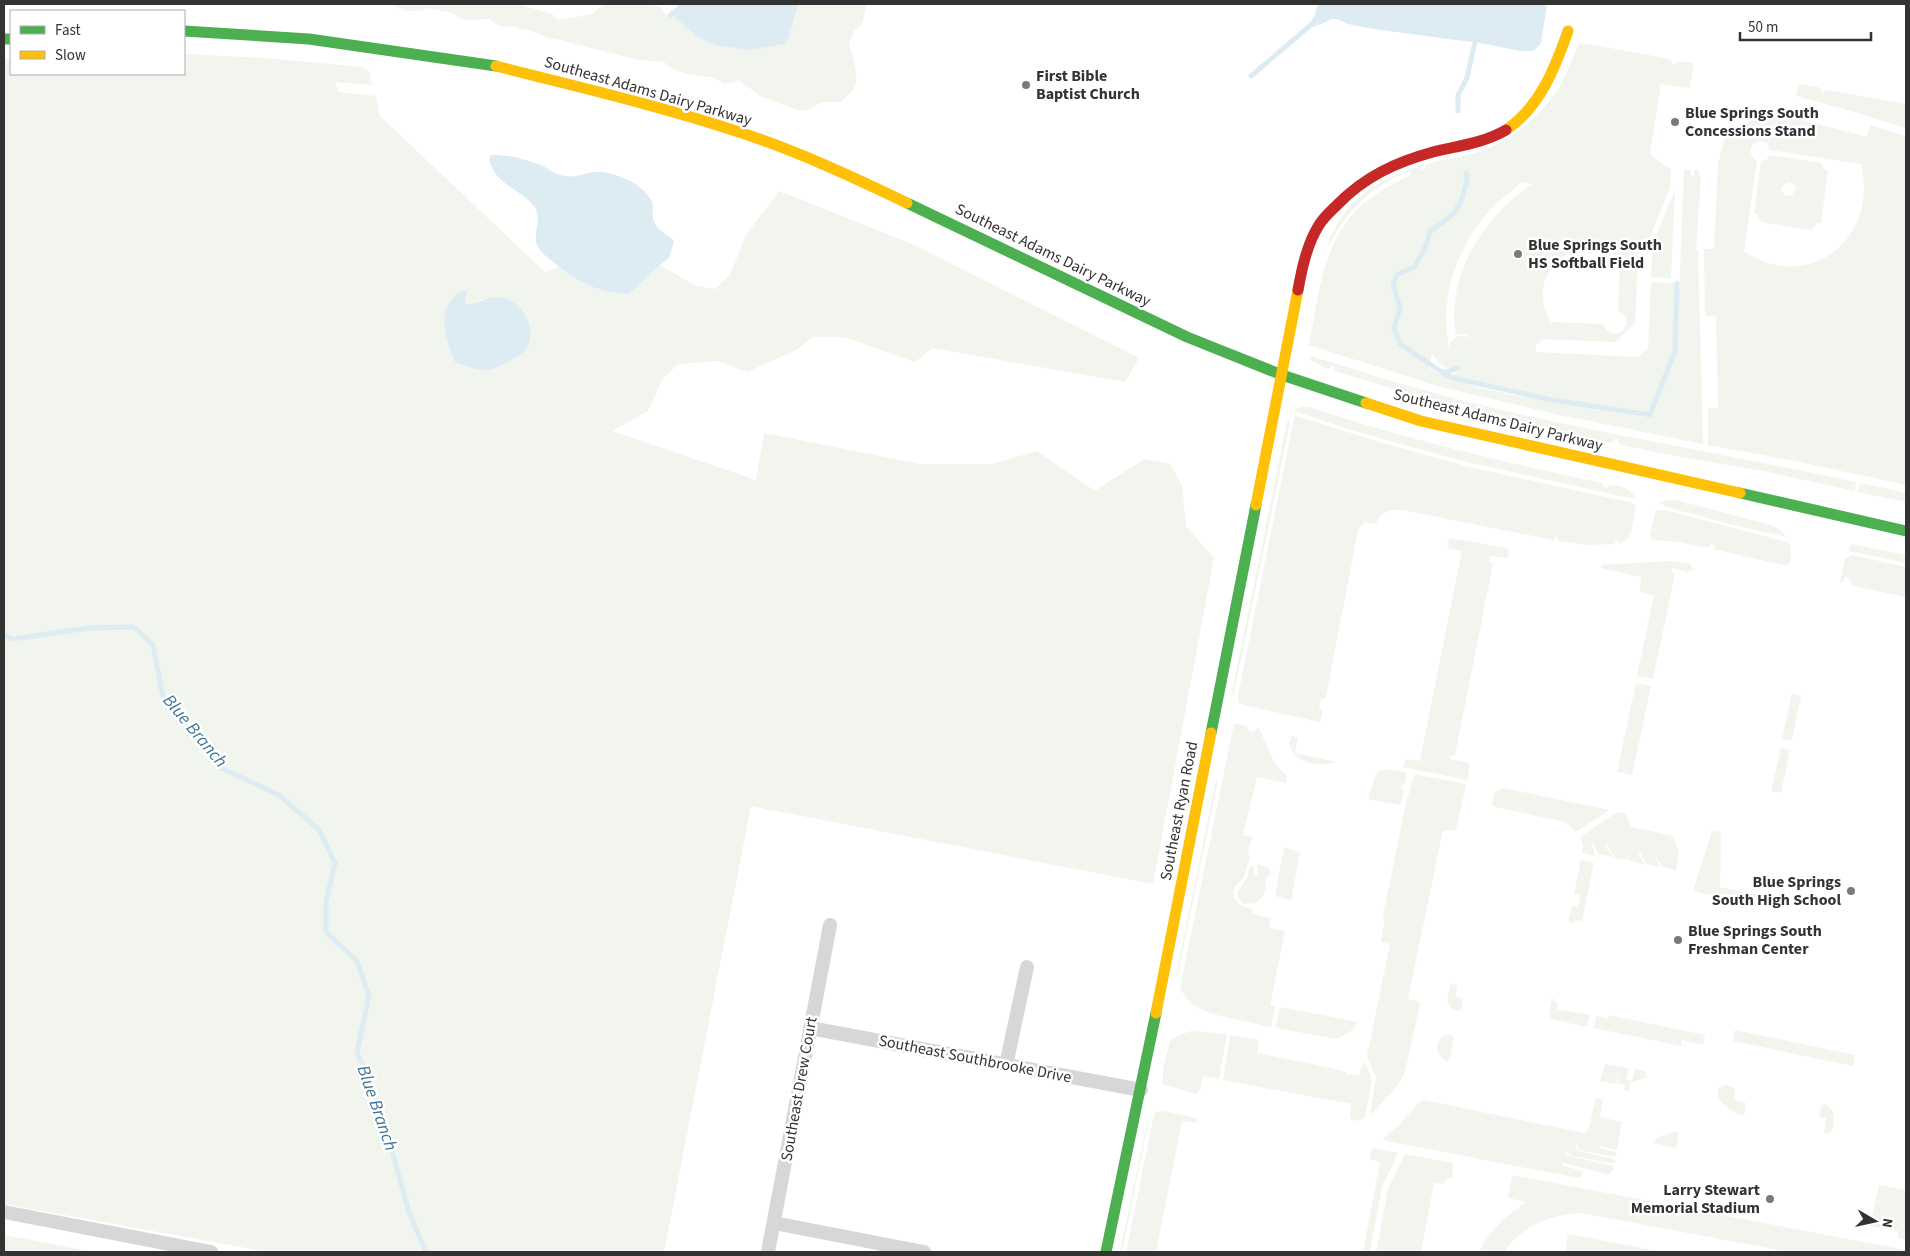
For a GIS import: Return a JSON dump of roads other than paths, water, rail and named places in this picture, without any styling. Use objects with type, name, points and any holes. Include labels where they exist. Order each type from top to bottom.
[{"type":"main road","name":"Southeast Adams Dairy Parkway","points":[[185,31],[309,39],[492,66],[677,113],[743,133],[835,168],[1187,337],[1282,375],[1421,421],[1906,531]]},
{"type":"main road","name":"Southeast Ryan Road","points":[[1106,1252],[1140,1090],[1304,260],[1319,224],[1348,192],[1372,174],[1407,159],[1478,142],[1509,128],[1532,107],[1546,88],[1568,31]]},
{"type":"street","name":"Southeast Drew Court","points":[[768,1252],[830,925]]},
{"type":"street","points":[[1006,1065],[1027,967]]},
{"type":"street","name":"Southeast Southbrooke Drive","points":[[810,1028],[1140,1090]]},
{"type":"street","points":[[4,1212],[211,1252]]},
{"type":"street","points":[[774,1223],[924,1252]]},
{"type":"waterway","points":[[1251,76],[1312,24]]},
{"type":"waterway","points":[[1458,111],[1458,95],[1467,78],[1475,42]]},
{"type":"waterway","points":[[1466,173],[1467,180],[1461,202],[1453,214],[1430,232],[1425,248],[1414,267],[1397,275],[1393,284],[1400,308],[1394,328],[1400,344],[1448,376],[1552,400],[1650,415],[1675,351],[1677,283]]},
{"type":"waterway","points":[[1443,372],[1457,368]]},
{"type":"waterway","name":"Blue Branch","points":[[4,635],[12,639],[89,628],[134,627],[153,645],[163,697],[221,768],[279,795],[319,830],[335,863],[326,902],[326,932],[357,961],[369,996],[357,1052],[382,1115],[409,1212],[426,1252]]},
{"type":"place","name":"First Bible Baptist Church","points":[[1026,85]]},
{"type":"place","name":"Blue Springs South Concessions Stand","points":[[1675,122]]},
{"type":"place","name":"Blue Springs South HS Softball Field","points":[[1518,254]]},
{"type":"place","name":"Blue Springs South High School","points":[[1851,891]]},
{"type":"place","name":"Blue Springs South Freshman Center","points":[[1678,940]]},
{"type":"place","name":"Larry Stewart Memorial Stadium","points":[[1770,1199]]}]
